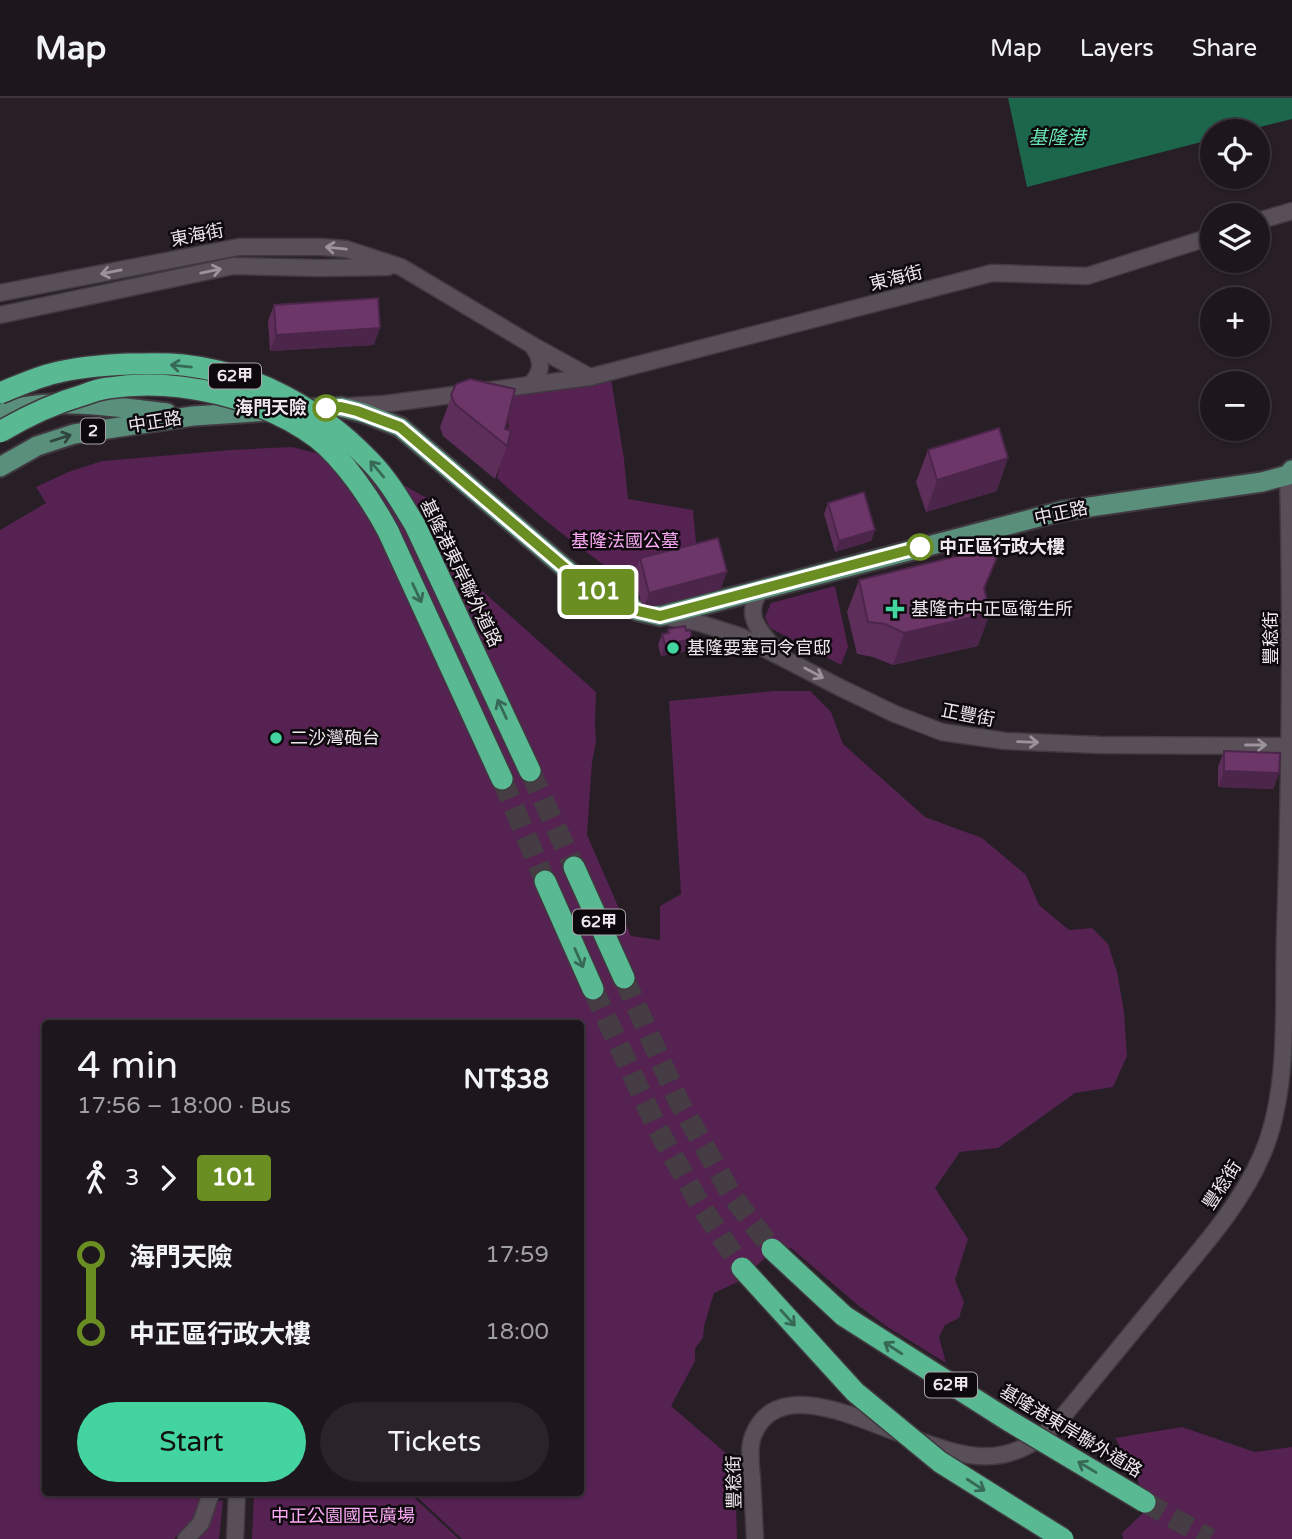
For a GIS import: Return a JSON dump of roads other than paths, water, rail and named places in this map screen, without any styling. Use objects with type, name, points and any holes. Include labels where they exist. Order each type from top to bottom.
[{"type":"highway","name":"基隆港東岸聯外道路","points":[[0,393],[55,373],[104,365],[182,365],[231,374],[268,387],[302,404],[369,459],[390,484],[415,525],[530,771]]},
{"type":"highway","name":"62甲","points":[[0,432],[35,412],[107,388],[144,385],[191,388],[222,395],[288,419],[318,439],[343,464],[373,503],[502,779]]},
{"type":"highway","name":"62甲","points":[[574,867],[624,978]]},
{"type":"highway","name":"62甲","points":[[545,881],[593,989]]},
{"type":"highway","name":"基隆港東岸聯外道路","points":[[772,1249],[844,1316],[1006,1419],[1145,1502]]},
{"type":"highway","points":[[742,1268],[855,1392],[940,1462],[1063,1539]]},
{"type":"main road","name":"中正路","points":[[0,415],[26,406],[85,405],[193,416]]},
{"type":"main road","name":"中正路","points":[[0,467],[37,446],[74,434],[193,416],[341,407],[400,427],[585,585],[638,611],[660,616],[1062,511],[1291,476]]},
{"type":"street","points":[[1270,217],[1292,211]]},
{"type":"street","name":"東海街","points":[[341,407],[384,404],[590,377],[992,274],[1087,276],[1200,240]]},
{"type":"street","name":"東海街","points":[[0,293],[239,247],[346,249],[401,267],[590,377]]},
{"type":"street","points":[[0,315],[233,266],[401,267]]},
{"type":"street","points":[[530,385],[537,378],[541,362],[532,345]]},
{"type":"street","name":"豐稔街","points":[[755,1539],[751,1455],[753,1437],[763,1421],[777,1409],[798,1404],[820,1405],[958,1454],[976,1457],[1017,1451],[1035,1441],[1060,1420],[1190,1262],[1250,1180],[1264,1152],[1282,1082],[1291,745],[1291,476]]},
{"type":"street","points":[[762,588],[753,600],[752,616],[759,630],[782,656]]},
{"type":"street","name":"正豐街","points":[[660,616],[695,622],[740,636],[895,714],[942,732],[1032,743],[1291,745]]},
{"type":"street","points":[[186,1539],[201,1523],[210,1496]]},
{"type":"street","points":[[235,1539],[237,1496]]},
{"type":"water","name":"基隆港","points":[[1008,98],[1292,98],[1292,119],[1270,124],[1270,119],[1200,119],[1200,142],[1027,187]]},
{"type":"tunnel","points":[[530,771],[574,867]]},
{"type":"tunnel","points":[[502,779],[545,881]]},
{"type":"tunnel","points":[[624,978],[678,1100],[733,1197],[772,1249]]},
{"type":"tunnel","points":[[593,989],[657,1128],[701,1206],[742,1268]]},
{"type":"tunnel","points":[[1145,1502],[1210,1539]]},
{"type":"place","name":"海門天險","points":[[326,408]]},
{"type":"place","name":"中正區行政大樓","points":[[920,547]]},
{"type":"place","name":"基隆市中正區衛生所","points":[[895,609]]},
{"type":"place","name":"基隆要塞司令官邸","points":[[673,648]]},
{"type":"place","name":"二沙灣砲台","points":[[276,738]]},
{"type":"park label","name":"基隆法國公墓","points":[[625,541]]},
{"type":"park label","name":"中正公園國民廣場","points":[[343,1516]]}]
